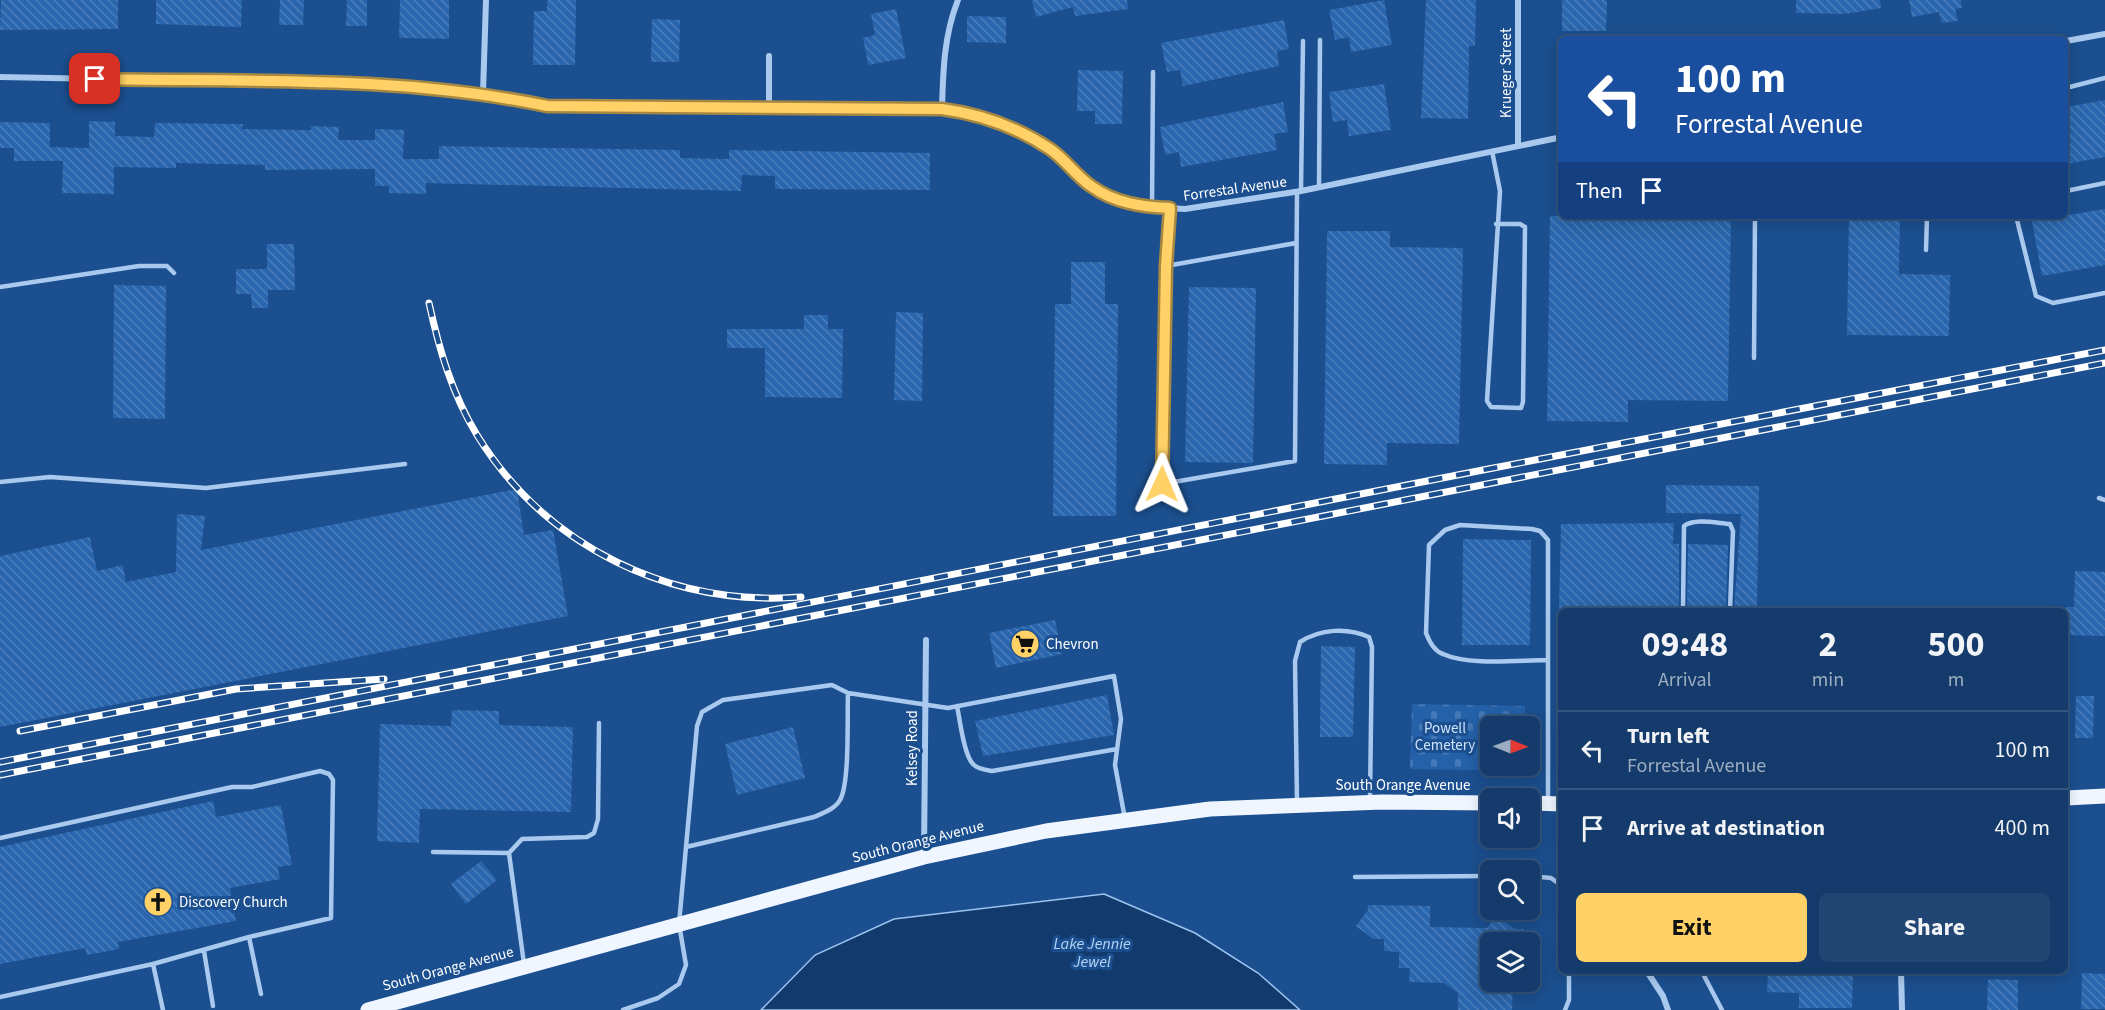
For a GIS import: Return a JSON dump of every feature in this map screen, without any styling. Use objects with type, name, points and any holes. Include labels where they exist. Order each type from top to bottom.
[{"type":"main road","points":[[2068,798],[2105,796]]},
{"type":"main road","name":"South Orange Avenue","points":[[368,1010],[924,857],[1046,831],[1210,809],[1370,802],[1480,803]]},
{"type":"main road","points":[[1540,803],[1555,804]]},
{"type":"street","points":[[483,93],[486,0]]},
{"type":"street","points":[[942,109],[943,63],[949,23],[958,0]]},
{"type":"street","name":"Krueger Street","points":[[1518,0],[1518,146]]},
{"type":"street","points":[[2068,41],[2105,34]]},
{"type":"street","points":[[769,56],[769,106]]},
{"type":"street","name":"Forrestal Avenue","points":[[0,77],[405,85],[483,93],[547,106],[942,109],[972,113],[1005,125],[1051,149],[1091,187],[1135,206],[1185,209],[1299,192],[1558,138]]},
{"type":"street","name":"Kelsey Road","points":[[924,857],[926,640]]},
{"type":"street","points":[[1649,974],[1663,996],[1668,1010]]},
{"type":"street","points":[[1901,974],[1902,1010]]},
{"type":"lane","points":[[1319,187],[1320,40]]},
{"type":"lane","points":[[1170,208],[1166,266],[1162,484],[1295,461],[1296,243],[1303,41]]},
{"type":"lane","points":[[1152,207],[1153,72]]},
{"type":"lane","points":[[2068,87],[2105,78]]},
{"type":"lane","points":[[1492,151],[1500,191],[1496,224],[1487,401],[1491,407],[1521,408],[1523,402],[1525,227],[1520,224],[1496,224]]},
{"type":"lane","points":[[2068,191],[2105,183]]},
{"type":"lane","points":[[1754,358],[1755,219]]},
{"type":"lane","points":[[1926,250],[1927,219]]},
{"type":"lane","points":[[2017,219],[2036,296],[2053,303],[2105,293]]},
{"type":"lane","points":[[1166,266],[1296,243]]},
{"type":"lane","points":[[0,287],[139,266],[167,266],[174,273]]},
{"type":"lane","points":[[0,482],[50,477],[206,488],[405,464]]},
{"type":"lane","points":[[1683,608],[1684,526],[1700,522],[1730,524],[1733,531],[1730,608]]},
{"type":"lane","points":[[1548,660],[1468,659],[1442,654],[1430,644],[1426,633],[1429,545],[1446,530],[1460,525],[1540,531],[1548,540],[1548,660],[1555,804]]},
{"type":"lane","points":[[1297,804],[1295,661],[1300,642],[1312,634],[1335,631],[1358,632],[1369,637],[1372,647],[1370,802]]},
{"type":"lane","points":[[623,1010],[658,998],[679,984],[686,965],[679,924],[698,726],[702,712],[723,700],[832,685],[848,693],[925,705],[957,706],[1114,676],[1121,719],[1115,765],[1125,819]]},
{"type":"lane","points":[[686,847],[814,817],[830,810],[841,799],[845,780],[848,693]]},
{"type":"lane","points":[[957,706],[969,758],[974,766],[983,769],[992,771],[1117,749]]},
{"type":"lane","points":[[433,852],[509,853],[522,839],[587,837],[594,833],[598,819],[599,723]]},
{"type":"lane","points":[[0,838],[232,787],[252,787],[320,771],[329,774],[333,780],[331,918],[249,936],[153,964],[0,997]]},
{"type":"lane","points":[[509,853],[524,967]]},
{"type":"lane","points":[[1355,877],[1480,876]]},
{"type":"lane","points":[[1540,877],[1551,878],[1558,883]]},
{"type":"lane","points":[[249,936],[261,994]]},
{"type":"lane","points":[[204,951],[213,1006]]},
{"type":"lane","points":[[153,964],[163,1010]]},
{"type":"lane","points":[[1565,1010],[1569,1000],[1569,974]]},
{"type":"lane","points":[[1703,974],[1722,1010]]},
{"type":"green space","name":"Powell Cemetery","points":[[1412,704],[1525,706],[1524,716],[1480,716],[1480,770],[1410,769]]},
{"type":"water","name":"Lake Jennie Jewel","points":[[1104,894],[1195,933],[1258,973],[1300,1010],[761,1010],[815,955],[894,919]]},
{"type":"building","points":[[1,0],[118,0],[118,29],[0,30]]},
{"type":"building","points":[[156,0],[242,0],[241,27],[156,24]]},
{"type":"building","points":[[280,0],[304,0],[303,25],[279,25]]},
{"type":"building","points":[[347,0],[367,0],[367,26],[346,26]]},
{"type":"building","points":[[400,0],[449,0],[449,39],[399,38]]},
{"type":"building","points":[[547,0],[576,0],[575,65],[533,65],[534,11],[547,11]]},
{"type":"building","points":[[1032,0],[1127,0],[1128,9],[1075,16],[1073,7],[1036,17]]},
{"type":"building","points":[[1384,0],[1392,45],[1351,52],[1349,37],[1335,40],[1329,10]]},
{"type":"building","points":[[1426,0],[1476,0],[1475,46],[1469,46],[1468,119],[1421,118]]},
{"type":"building","points":[[1562,0],[1607,0],[1606,31],[1562,31]]},
{"type":"building","points":[[1796,0],[1880,0],[1881,8],[1845,14],[1796,13]]},
{"type":"building","points":[[1909,0],[1961,0],[1962,8],[1955,9],[1958,21],[1942,23],[1939,12],[1912,17]]},
{"type":"building","points":[[896,9],[906,58],[868,65],[863,38],[875,35],[871,14]]},
{"type":"building","points":[[967,16],[1006,17],[1006,43],[967,42]]},
{"type":"building","points":[[652,19],[680,20],[679,62],[651,62]]},
{"type":"building","points":[[1284,20],[1289,49],[1277,51],[1279,66],[1183,86],[1180,70],[1167,72],[1161,43]]},
{"type":"building","points":[[1078,70],[1123,71],[1122,124],[1095,124],[1095,111],[1077,111]]},
{"type":"building","points":[[1384,84],[1391,130],[1349,136],[1347,120],[1333,122],[1329,92]]},
{"type":"building","points":[[2105,100],[2105,157],[2068,164],[2068,107]]},
{"type":"building","points":[[1283,102],[1288,132],[1274,134],[1277,150],[1181,167],[1179,152],[1165,155],[1160,127]]},
{"type":"building","points":[[89,121],[115,122],[115,136],[154,137],[155,123],[243,124],[242,129],[311,130],[311,126],[339,127],[338,140],[375,140],[375,129],[404,130],[403,159],[439,159],[439,146],[680,150],[680,158],[729,159],[729,150],[930,153],[930,190],[775,189],[775,176],[742,175],[741,191],[426,183],[426,194],[389,193],[389,186],[375,186],[375,169],[265,170],[265,165],[176,163],[176,168],[114,167],[114,194],[62,193],[63,161],[14,161],[14,148],[0,148],[0,122],[50,123],[50,147],[89,148]]},
{"type":"building","points":[[2105,209],[2105,265],[2042,276],[2032,221],[2068,219],[2068,215]]},
{"type":"building","points":[[1550,216],[1558,216],[1558,219],[1731,219],[1728,401],[1628,400],[1628,422],[1547,421]]},
{"type":"building","points":[[1849,219],[1900,219],[1899,274],[1950,275],[1949,336],[1847,335]]},
{"type":"building","points":[[1327,231],[1390,231],[1390,247],[1463,248],[1459,444],[1387,443],[1387,465],[1324,464]]},
{"type":"building","points":[[267,244],[294,244],[295,290],[268,290],[268,308],[252,308],[251,294],[236,294],[236,269],[267,269]]},
{"type":"building","points":[[1071,262],[1105,262],[1105,304],[1118,304],[1116,516],[1053,516],[1055,304],[1071,304]]},
{"type":"building","points":[[114,285],[166,286],[165,419],[113,418]]},
{"type":"building","points":[[1189,287],[1256,288],[1253,463],[1185,462]]},
{"type":"building","points":[[896,312],[923,313],[922,401],[894,400]]},
{"type":"building","points":[[804,315],[828,315],[828,329],[843,329],[842,398],[765,397],[765,348],[727,348],[727,329],[804,329]]},
{"type":"building","points":[[1666,485],[1759,486],[1757,608],[1734,608],[1741,514],[1666,513]]},
{"type":"building","points":[[517,489],[524,535],[553,530],[568,616],[0,727],[0,556],[90,537],[97,571],[123,565],[126,582],[176,572],[177,514],[205,516],[201,550]]},
{"type":"building","points":[[1674,523],[1673,544],[1679,544],[1679,608],[1559,608],[1561,524]]},
{"type":"building","points":[[1463,539],[1531,540],[1530,645],[1462,645]]},
{"type":"building","points":[[1688,544],[1728,545],[1726,608],[1687,608]]},
{"type":"building","points":[[2075,571],[2105,572],[2105,636],[2068,635],[2068,608],[2066,607],[2074,607]]},
{"type":"building","name":"Chevron","points":[[1055,620],[1062,654],[996,668],[989,633]]},
{"type":"building","points":[[1321,646],[1355,647],[1353,737],[1320,737]]},
{"type":"building","name":"Chevron","points":[[1107,695],[1114,735],[983,756],[975,721]]},
{"type":"building","points":[[2076,696],[2094,696],[2093,738],[2075,738]]},
{"type":"building","points":[[452,710],[499,711],[499,725],[573,727],[571,812],[420,809],[419,843],[377,841],[380,724],[451,726]]},
{"type":"building","points":[[793,727],[805,778],[737,795],[725,744]]},
{"type":"building","points":[[213,801],[216,817],[281,805],[292,865],[278,867],[280,879],[230,888],[236,921],[118,942],[119,949],[87,955],[85,948],[0,964],[0,847]]},
{"type":"building","points":[[481,861],[497,880],[466,904],[451,884]]},
{"type":"building","points":[[1368,905],[1430,906],[1430,927],[1487,928],[1493,920],[1502,920],[1514,929],[1524,929],[1524,932],[1480,932],[1480,992],[1513,992],[1512,1010],[1458,1010],[1458,993],[1444,983],[1409,982],[1410,968],[1399,968],[1399,952],[1384,951],[1384,939],[1373,939],[1356,926],[1368,910]]},
{"type":"building","points":[[2082,973],[2105,974],[2105,1009],[2081,1009]]},
{"type":"building","points":[[1768,974],[1853,974],[1852,1008],[1799,1008],[1799,993],[1767,992]]},
{"type":"building","points":[[1988,979],[2018,980],[2018,1010],[1987,1010]]},
{"type":"railway","points":[[429,303],[447,371],[460,404],[477,435],[505,475],[538,509],[576,538],[616,562],[660,580],[705,592],[753,598],[801,597]]},
{"type":"railway","points":[[0,762],[2105,350]]},
{"type":"railway","points":[[0,775],[2105,363]]},
{"type":"railway","points":[[20,731],[236,689],[384,679]]},
{"type":"place","name":"Chevron","points":[[1025,644]]},
{"type":"place","name":"Discovery Church","points":[[158,902]]},
{"type":"route","points":[[95,79],[405,85],[483,93],[547,106],[942,109],[972,113],[1005,125],[1051,149],[1091,187],[1135,206],[1170,208],[1166,266],[1162,484]]}]
